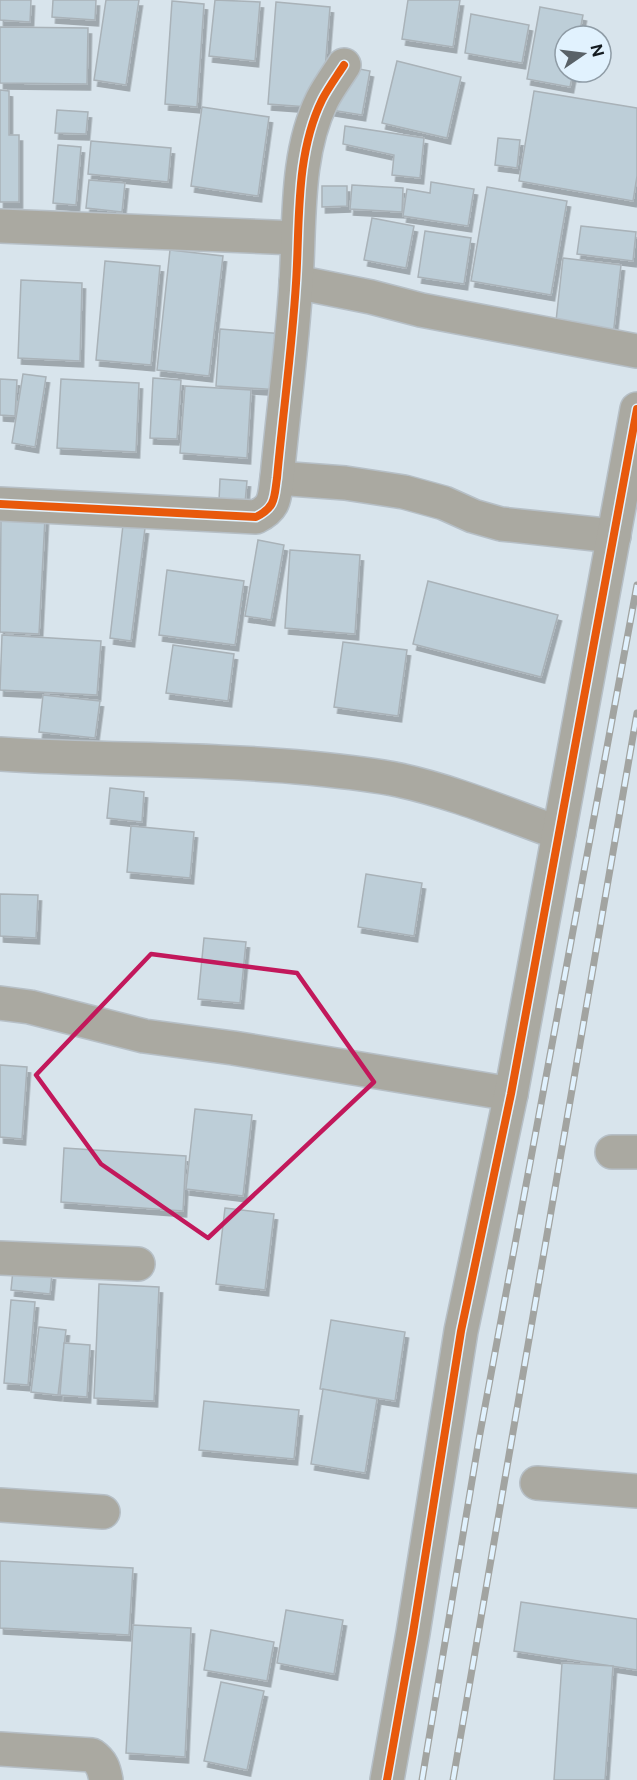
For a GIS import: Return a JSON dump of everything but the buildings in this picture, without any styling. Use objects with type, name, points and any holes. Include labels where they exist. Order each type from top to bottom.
[{"type":"street","points":[[0,504],[256,517],[272,505],[277,478],[296,282],[297,238],[305,157],[312,124],[322,98],[344,65]]},
{"type":"street","points":[[0,226],[297,238]]},
{"type":"street","points":[[296,282],[421,310],[637,351]]},
{"type":"street","points":[[387,1780],[415,1622],[461,1331],[511,1094],[637,409]]},
{"type":"street","points":[[277,478],[345,483],[404,492],[444,503],[473,516],[501,524],[614,536]]},
{"type":"street","points":[[0,754],[59,758],[247,762],[348,772],[399,780],[451,794],[559,833]]},
{"type":"street","points":[[0,1003],[30,1007],[144,1036],[233,1048],[511,1094]]},
{"type":"street","points":[[0,1258],[138,1264]]},
{"type":"street","points":[[537,1483],[637,1491]]},
{"type":"street","points":[[0,1505],[103,1512]]},
{"type":"street","points":[[0,1749],[92,1755],[104,1767],[106,1780]]},
{"type":"highlighted area","points":[[151,954],[297,973],[374,1082],[208,1238],[101,1164],[36,1075]]},
{"type":"railway","points":[[422,1780],[479,1439],[637,585]]},
{"type":"railway","points":[[453,1780],[637,713]]},
{"type":"cycle path","points":[[0,504],[256,517],[271,506],[277,478],[292,332],[303,166],[313,121],[324,96],[344,65]]},
{"type":"cycle path","points":[[387,1780],[461,1331],[511,1094],[637,409]]}]
